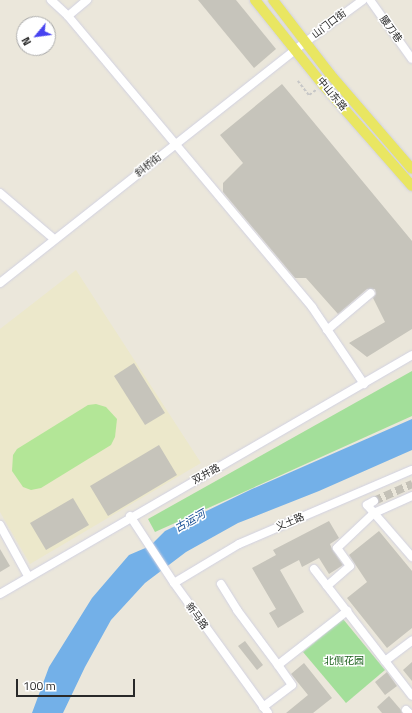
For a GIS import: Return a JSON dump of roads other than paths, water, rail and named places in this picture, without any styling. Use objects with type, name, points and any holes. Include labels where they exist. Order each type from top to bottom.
[{"type":"main road","name":"中山东路","points":[[255,0],[296,49],[324,86],[412,186]]},
{"type":"main road","name":"中山东路","points":[[273,0],[330,74],[411,166]]},
{"type":"street","points":[[51,0],[68,16],[312,307],[364,384]]},
{"type":"street","points":[[68,16],[87,0]]},
{"type":"street","name":"山门口街","points":[[296,49],[363,0]]},
{"type":"street","name":"腰刀巷","points":[[370,0],[412,59]]},
{"type":"street","name":"斜桥街","points":[[0,283],[296,49]]},
{"type":"street","points":[[0,192],[54,239]]},
{"type":"street","points":[[328,330],[371,293]]},
{"type":"street","name":"双井路","points":[[0,594],[130,516],[412,356]]},
{"type":"street","name":"义土路","points":[[174,583],[239,544],[412,470]]},
{"type":"street","points":[[327,586],[350,566],[337,548],[374,512],[412,496]]},
{"type":"street","points":[[374,501],[367,505],[412,557]]},
{"type":"street","name":"新马路","points":[[130,516],[164,569],[266,710]]},
{"type":"street","points":[[0,525],[28,576]]},
{"type":"street","points":[[314,569],[412,696]]},
{"type":"street","points":[[221,584],[237,610],[292,685],[266,710]]},
{"type":"street","points":[[278,665],[347,611]]},
{"type":"street","points":[[385,661],[412,641]]},
{"type":"water","name":"古运河","points":[[412,419],[412,450],[319,491],[238,523],[186,552],[145,583],[111,620],[85,667],[63,713],[32,713],[49,667],[92,598],[129,555],[150,546],[165,531],[252,489]]},
{"type":"tunnel","points":[[374,501],[412,484]]},
{"type":"park label","name":"北侧花园","points":[[344,661]]}]
